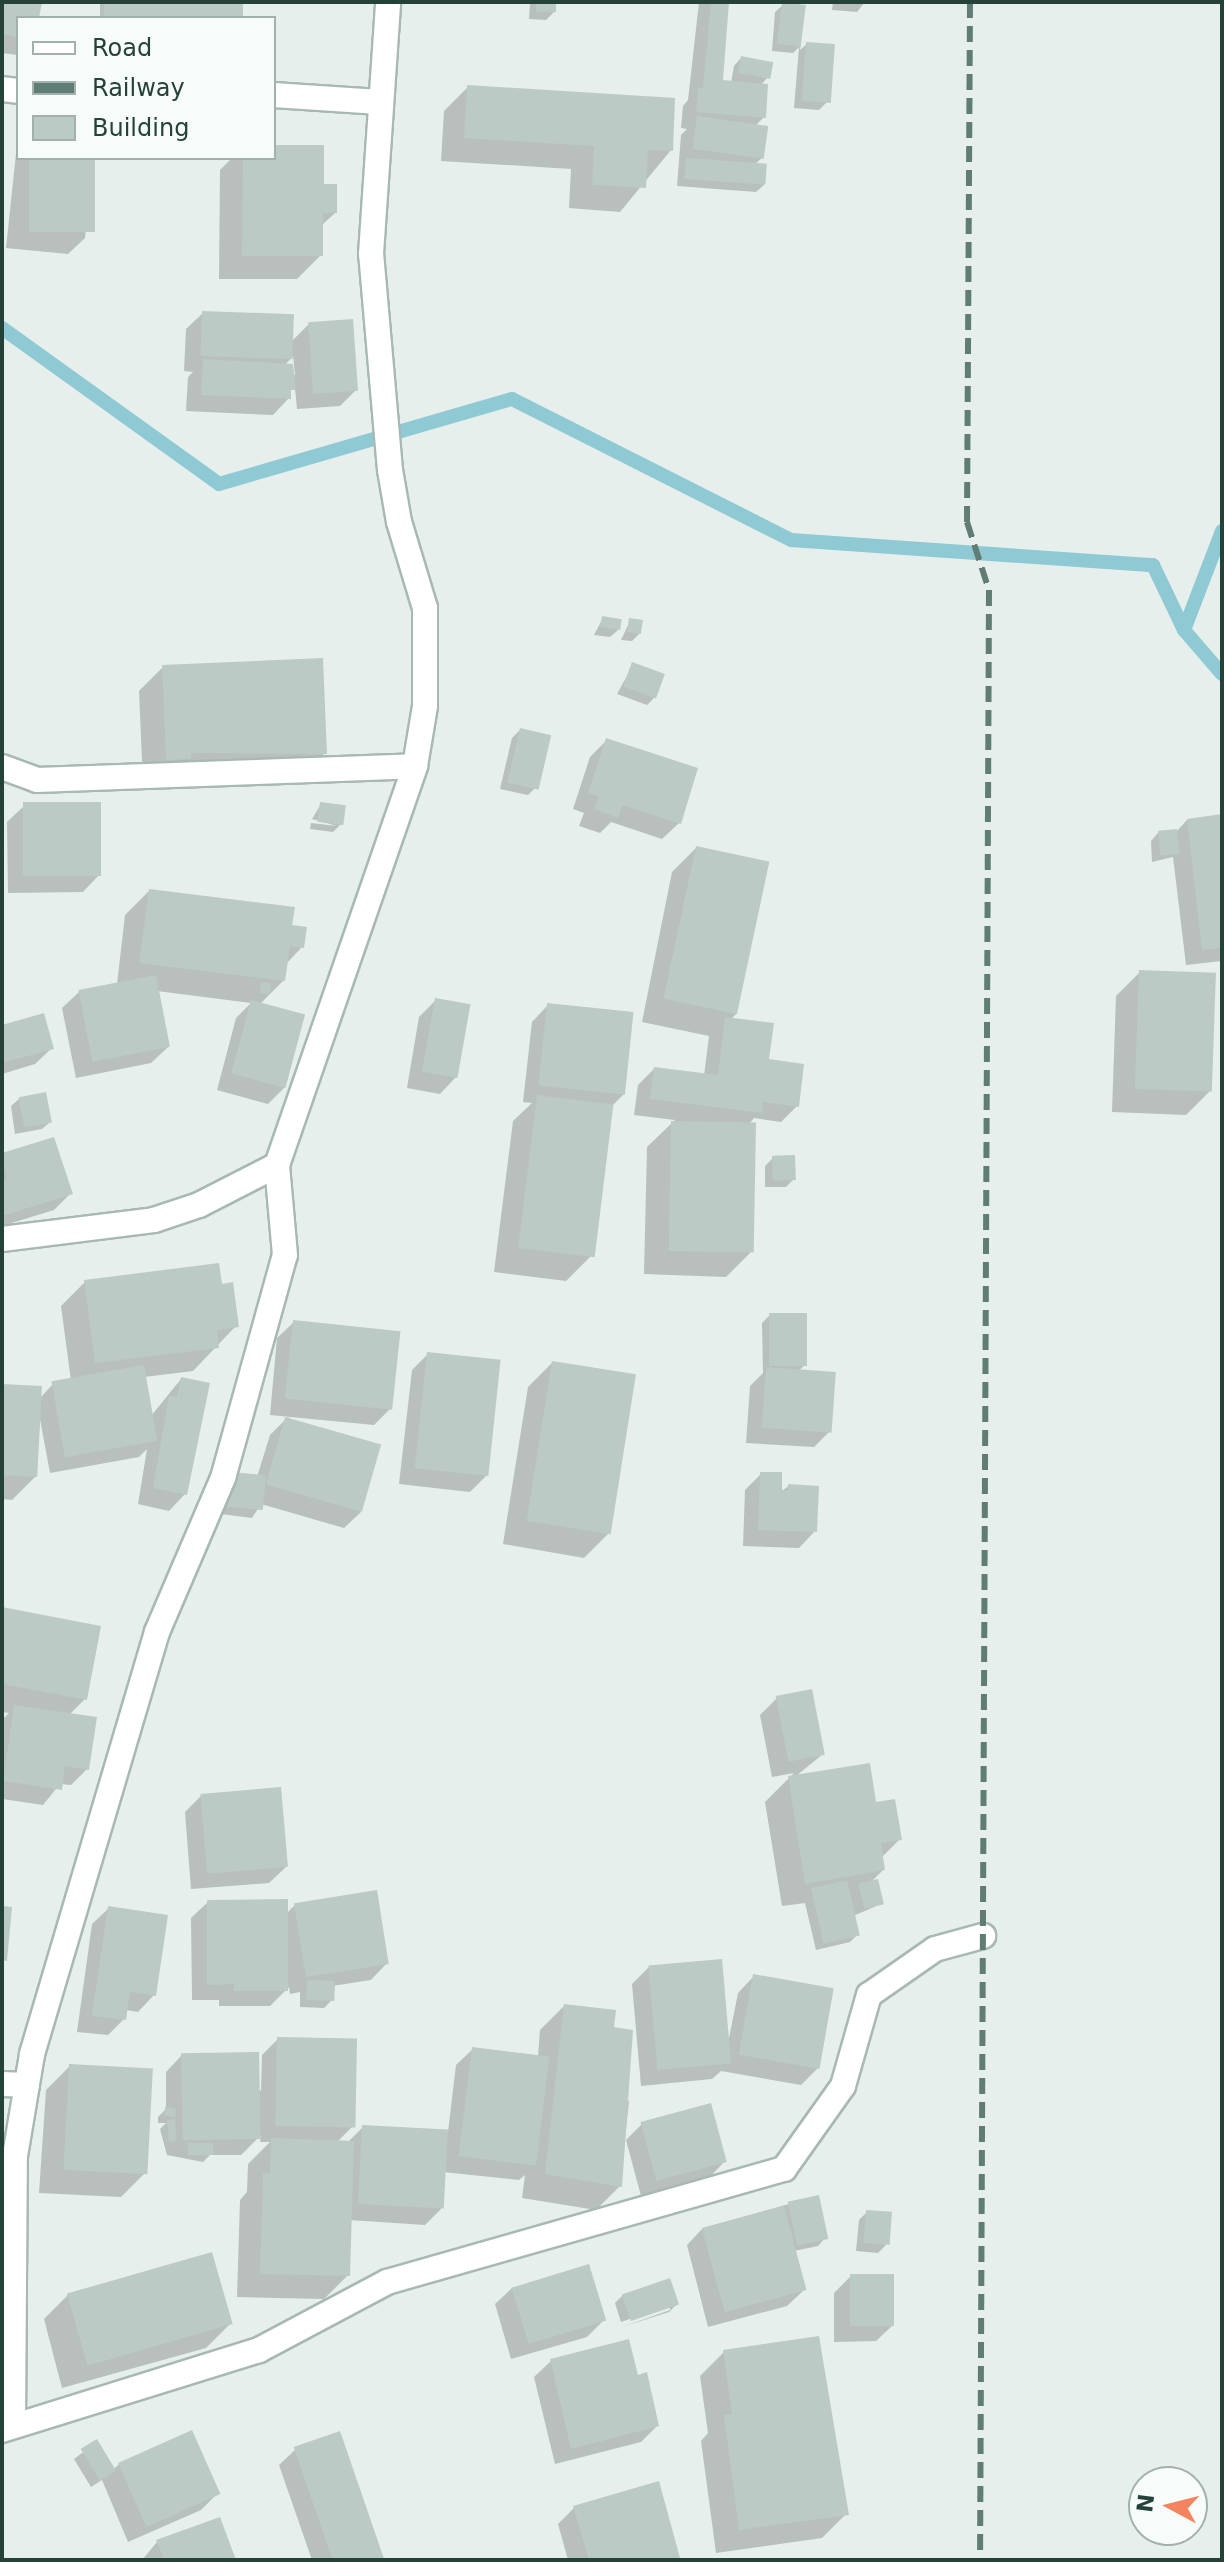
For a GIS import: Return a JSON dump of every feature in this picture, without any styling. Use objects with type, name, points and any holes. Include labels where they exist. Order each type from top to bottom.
[{"type":"street","points":[[388,2],[371,254],[382,413],[390,470],[399,522],[425,608],[428,657],[415,766],[277,1165],[285,1255],[223,1478],[157,1632],[102,1805],[27,2085],[15,2156],[8,2428],[259,2350],[387,2282],[784,2169],[843,2086],[869,1995],[935,1949],[983,1936]]},
{"type":"street","points":[[276,95],[379,102]]},
{"type":"street","points":[[2,767],[37,780],[415,766]]},
{"type":"street","points":[[2,1239],[154,1220],[199,1205],[277,1165]]},
{"type":"street","points":[[2,2084],[27,2085]]},
{"type":"building","points":[[2,2],[42,2],[39,16],[16,16],[16,37],[2,34]]},
{"type":"building","points":[[104,2],[243,2],[243,16],[104,16]]},
{"type":"building","points":[[536,2],[556,2],[556,12],[536,12]]},
{"type":"building","points":[[711,2],[729,2],[723,80],[768,84],[766,118],[696,112],[698,88],[703,88]]},
{"type":"building","points":[[782,2],[806,5],[801,47],[777,44]]},
{"type":"building","points":[[806,42],[835,44],[831,103],[802,101]]},
{"type":"building","points":[[741,56],[773,62],[770,79],[738,73]]},
{"type":"building","points":[[467,85],[675,98],[673,151],[648,150],[646,188],[592,185],[594,146],[464,138]]},
{"type":"building","points":[[697,116],[768,126],[764,159],[692,149]]},
{"type":"building","points":[[276,145],[324,145],[324,184],[337,184],[337,213],[323,213],[323,256],[242,256],[243,160],[276,160]]},
{"type":"building","points":[[686,158],[767,164],[765,185],[685,179]]},
{"type":"building","points":[[29,160],[95,160],[95,232],[29,232]]},
{"type":"building","points":[[202,311],[294,314],[292,359],[200,356]]},
{"type":"building","points":[[353,319],[358,391],[313,394],[308,322]]},
{"type":"building","points":[[203,359],[293,364],[296,390],[291,390],[291,399],[201,395]]},
{"type":"building","points":[[602,616],[622,619],[620,630],[600,627]]},
{"type":"building","points":[[629,618],[643,620],[641,634],[627,632]]},
{"type":"building","points":[[323,658],[327,754],[191,753],[191,759],[166,760],[162,665]]},
{"type":"building","points":[[632,662],[665,674],[656,698],[623,686]]},
{"type":"building","points":[[520,728],[551,735],[539,790],[507,783]]},
{"type":"building","points":[[606,738],[698,768],[681,824],[622,805],[618,818],[594,809],[599,797],[588,793]]},
{"type":"building","points":[[23,802],[101,802],[101,876],[23,876]]},
{"type":"building","points":[[320,802],[346,805],[343,825],[318,822]]},
{"type":"building","points":[[1222,814],[1222,948],[1202,950],[1187,819]]},
{"type":"building","points":[[1177,829],[1179,854],[1160,856],[1158,831]]},
{"type":"building","points":[[696,846],[769,862],[737,1014],[664,999]]},
{"type":"building","points":[[149,889],[295,907],[292,925],[307,927],[304,948],[290,946],[285,981],[139,963]]},
{"type":"building","points":[[1139,970],[1216,973],[1212,1092],[1135,1089]]},
{"type":"building","points":[[156,975],[170,1047],[92,1062],[78,990]]},
{"type":"building","points":[[261,982],[271,983],[270,994],[260,993]]},
{"type":"building","points":[[435,998],[470,1004],[457,1078],[422,1072]]},
{"type":"building","points":[[251,1000],[305,1014],[285,1088],[231,1073]]},
{"type":"building","points":[[547,1003],[634,1012],[625,1095],[538,1086]]},
{"type":"building","points":[[44,1013],[54,1049],[2,1063],[2,1025]]},
{"type":"building","points":[[725,1017],[774,1023],[769,1059],[804,1064],[799,1107],[763,1102],[762,1113],[650,1099],[654,1067],[718,1075]]},
{"type":"building","points":[[46,1092],[52,1122],[24,1128],[19,1097]]},
{"type":"building","points":[[537,1095],[613,1104],[595,1257],[518,1248]]},
{"type":"building","points":[[671,1121],[756,1122],[754,1252],[669,1251]]},
{"type":"building","points":[[54,1137],[73,1194],[2,1216],[2,1181],[7,1180],[2,1153]]},
{"type":"building","points":[[795,1155],[796,1180],[773,1181],[772,1156]]},
{"type":"building","points":[[219,1263],[222,1284],[233,1282],[239,1327],[217,1330],[219,1348],[95,1363],[84,1280]]},
{"type":"building","points":[[769,1313],[807,1313],[807,1366],[769,1366]]},
{"type":"building","points":[[293,1320],[400,1331],[392,1410],[285,1399]]},
{"type":"building","points":[[427,1352],[501,1360],[488,1476],[415,1468]]},
{"type":"building","points":[[552,1361],[636,1374],[611,1534],[527,1521]]},
{"type":"building","points":[[144,1365],[157,1441],[65,1457],[51,1381]]},
{"type":"building","points":[[766,1367],[836,1372],[832,1433],[762,1428]]},
{"type":"building","points":[[181,1377],[210,1383],[187,1495],[153,1488],[169,1396],[177,1397]]},
{"type":"building","points":[[2,1384],[42,1386],[37,1477],[2,1475]]},
{"type":"building","points":[[285,1417],[381,1445],[362,1512],[266,1484]]},
{"type":"building","points":[[230,1472],[266,1475],[263,1510],[227,1507]]},
{"type":"building","points":[[760,1472],[782,1472],[782,1490],[788,1490],[788,1484],[819,1486],[817,1532],[758,1530]]},
{"type":"building","points":[[2,1607],[101,1626],[87,1700],[2,1684]]},
{"type":"building","points":[[812,1689],[825,1755],[788,1762],[776,1696]]},
{"type":"building","points":[[14,1705],[97,1717],[89,1770],[65,1766],[62,1790],[3,1781]]},
{"type":"building","points":[[870,1763],[876,1802],[895,1799],[902,1840],[881,1843],[885,1870],[805,1884],[788,1776]]},
{"type":"building","points":[[281,1787],[288,1867],[207,1874],[200,1794]]},
{"type":"building","points":[[878,1879],[884,1904],[864,1909],[859,1883]]},
{"type":"building","points":[[847,1880],[860,1936],[824,1944],[811,1888]]},
{"type":"building","points":[[377,1890],[389,1964],[306,1977],[294,1903]]},
{"type":"building","points":[[288,1899],[288,1991],[234,1991],[234,1984],[207,1985],[207,1900]]},
{"type":"building","points":[[2,1906],[12,1907],[7,1961],[2,1960]]},
{"type":"building","points":[[108,1906],[168,1915],[156,1996],[130,1992],[126,2020],[92,2016]]},
{"type":"building","points":[[722,1959],[731,2064],[657,2070],[648,1965]]},
{"type":"building","points":[[753,1974],[834,1988],[820,2069],[739,2055]]},
{"type":"building","points":[[307,1980],[335,1981],[334,2001],[306,2000]]},
{"type":"building","points":[[564,2004],[616,2010],[614,2027],[633,2030],[622,2187],[545,2174]]},
{"type":"building","points":[[277,2037],[357,2038],[355,2127],[275,2126]]},
{"type":"building","points":[[472,2047],[549,2057],[536,2166],[459,2156]]},
{"type":"building","points":[[259,2052],[261,2139],[183,2140],[181,2053]]},
{"type":"building","points":[[69,2064],[153,2068],[147,2174],[63,2170]]},
{"type":"building","points":[[711,2103],[727,2162],[656,2181],[640,2122]]},
{"type":"building","points":[[165,2107],[176,2108],[175,2117],[164,2116]]},
{"type":"building","points":[[175,2119],[176,2141],[169,2142],[167,2120]]},
{"type":"building","points":[[362,2125],[448,2130],[444,2208],[358,2204]]},
{"type":"building","points":[[271,2138],[354,2141],[350,2276],[260,2274],[263,2173],[270,2174]]},
{"type":"building","points":[[188,2143],[213,2143],[213,2155],[188,2155]]},
{"type":"building","points":[[819,2195],[828,2239],[797,2246],[788,2202]]},
{"type":"building","points":[[784,2206],[807,2290],[724,2312],[702,2228]]},
{"type":"building","points":[[866,2210],[892,2212],[890,2245],[864,2243]]},
{"type":"building","points":[[212,2252],[233,2324],[88,2366],[67,2294]]},
{"type":"building","points":[[589,2264],[606,2320],[529,2344],[512,2288]]},
{"type":"building","points":[[850,2274],[894,2274],[894,2326],[850,2326]]},
{"type":"building","points":[[670,2278],[679,2304],[631,2321],[622,2295]]},
{"type":"building","points":[[819,2336],[849,2515],[739,2530],[724,2415],[732,2414],[723,2350]]},
{"type":"building","points":[[629,2339],[638,2375],[647,2372],[659,2426],[571,2449],[550,2359]]},
{"type":"building","points":[[192,2430],[220,2494],[146,2527],[118,2463]]},
{"type":"building","points":[[340,2431],[384,2560],[333,2560],[294,2447]]},
{"type":"building","points":[[97,2439],[116,2471],[100,2481],[81,2449]]},
{"type":"building","points":[[659,2481],[680,2558],[589,2560],[573,2506]]},
{"type":"building","points":[[220,2517],[236,2560],[164,2560],[156,2540]]},
{"type":"waterway","points":[[2,328],[219,484],[512,399],[791,540],[1153,565],[1184,630]]},
{"type":"waterway","points":[[1222,531],[1184,630],[1222,674]]},
{"type":"railway","points":[[970,2],[967,522],[989,590],[980,2560]]}]
